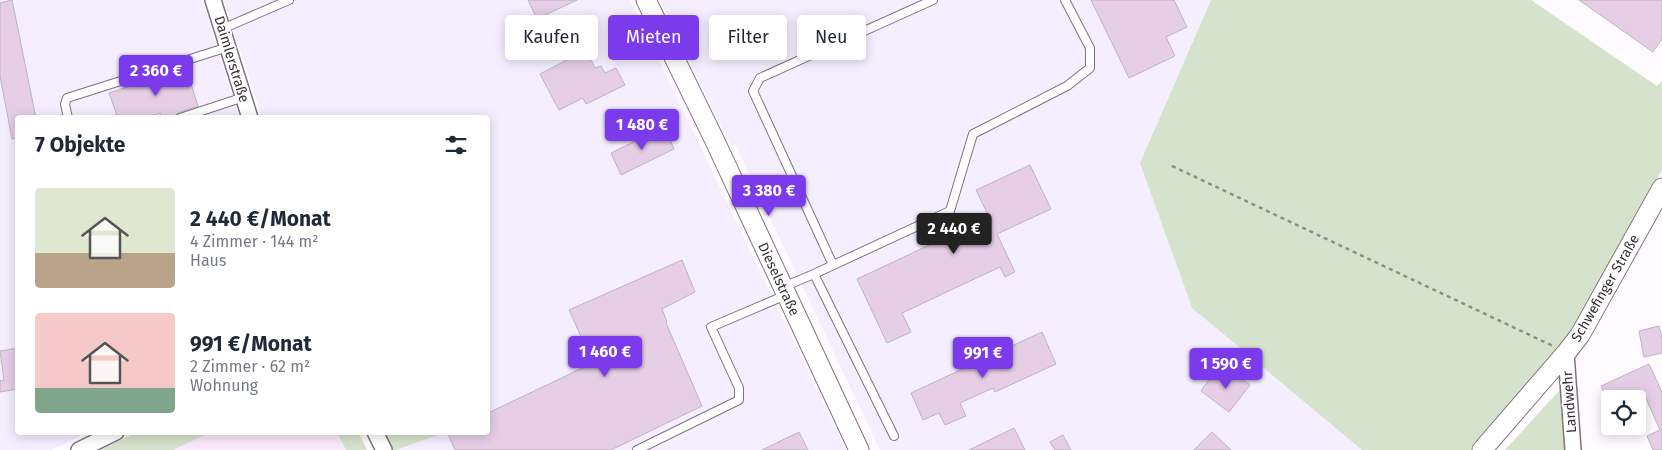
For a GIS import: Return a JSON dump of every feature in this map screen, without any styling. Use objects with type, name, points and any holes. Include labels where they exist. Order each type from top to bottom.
[{"type":"street","name":"Daimlerstraße","points":[[213,0],[249,115]]},
{"type":"street","name":"Dieselstraße","points":[[646,0],[710,131],[859,450]]},
{"type":"street","name":"Schwefinger Straße","points":[[1482,450],[1580,335],[1598,306],[1662,188]]},
{"type":"street","name":"Landwehr","points":[[1566,353],[1573,450]]},
{"type":"street","points":[[80,450],[110,435]]},
{"type":"street","points":[[377,435],[384,450]]},
{"type":"lane","points":[[222,29],[289,0]]},
{"type":"lane","points":[[833,265],[753,91],[760,78],[933,0]]},
{"type":"lane","points":[[637,450],[740,400],[738,388],[711,326],[785,291],[814,274],[950,211],[973,134],[1067,86],[1090,68],[1090,48],[1065,0]]},
{"type":"lane","points":[[67,115],[65,104],[67,98],[228,47]]},
{"type":"lane","points":[[189,115],[244,97]]},
{"type":"lane","points":[[814,274],[894,436]]},
{"type":"path","points":[[1172,166],[1566,353]]},
{"type":"shaded area","points":[[0,0],[202,0],[238,115],[15,115],[15,435],[83,435],[51,450],[0,450]]},
{"type":"shaded area","points":[[224,0],[630,0],[637,15],[608,15],[608,60],[659,60],[846,450],[396,450],[438,435],[490,435],[490,115],[261,115]]},
{"type":"shaded area","points":[[660,0],[1211,0],[1140,163],[1192,308],[1362,450],[880,450],[735,144],[730,145],[689,60],[699,60],[699,15],[667,15]]},
{"type":"shaded area","points":[[203,435],[338,435],[346,450],[173,450]]},
{"type":"green space","points":[[1211,0],[1531,0],[1657,86],[1662,81],[1662,170],[1573,333],[1472,450],[1362,450],[1192,308],[1140,163]]},
{"type":"green space","points":[[1560,390],[1565,450],[1505,450],[1555,395]]},
{"type":"green space","points":[[131,435],[205,435],[173,450],[100,450]]},
{"type":"green space","points":[[338,435],[360,435],[367,450],[346,450]]},
{"type":"green space","points":[[385,435],[438,435],[396,450],[392,450]]},
{"type":"building","points":[[12,0],[35,115],[15,115],[15,138],[12,139],[0,76],[0,3]]},
{"type":"building","points":[[528,0],[577,0],[545,15],[535,15]]},
{"type":"building","points":[[1091,0],[1174,0],[1187,27],[1166,37],[1175,56],[1129,78]]},
{"type":"building","points":[[1579,0],[1662,0],[1662,39],[1653,52]]},
{"type":"building","points":[[567,60],[591,60],[595,68],[601,66],[605,73],[616,68],[625,85],[586,104],[583,98],[559,110],[540,74]]},
{"type":"building","points":[[186,68],[198,106],[176,115],[160,115],[160,113],[154,115],[117,115],[109,93]]},
{"type":"building","points":[[664,127],[674,149],[621,175],[611,153]]},
{"type":"building","points":[[1030,165],[1051,209],[997,234],[1015,272],[1005,277],[1000,267],[902,313],[911,332],[887,343],[857,279],[989,217],[976,190]]},
{"type":"building","points":[[682,260],[695,292],[662,309],[666,323],[702,406],[611,450],[455,450],[448,435],[490,435],[490,412],[593,363],[569,310]]},
{"type":"building","points":[[1659,326],[1662,338],[1662,353],[1644,357],[1639,331]]},
{"type":"building","points":[[1042,332],[1056,364],[995,392],[993,388],[960,403],[966,416],[945,425],[939,413],[923,420],[911,393]]},
{"type":"building","points":[[15,348],[15,390],[0,392],[0,381],[4,380],[0,351]]},
{"type":"building","points":[[1649,364],[1662,392],[1662,450],[1653,450],[1647,436],[1660,430],[1646,399],[1646,390],[1603,390],[1601,386]]},
{"type":"building","points":[[1231,371],[1250,385],[1229,412],[1201,391],[1213,374],[1223,381]]},
{"type":"building","points":[[1014,428],[1025,450],[969,450]]},
{"type":"building","points":[[799,432],[808,450],[762,450]]},
{"type":"building","points":[[1212,432],[1231,450],[1194,450]]},
{"type":"building","points":[[1063,435],[1071,450],[1055,450],[1050,442]]}]
